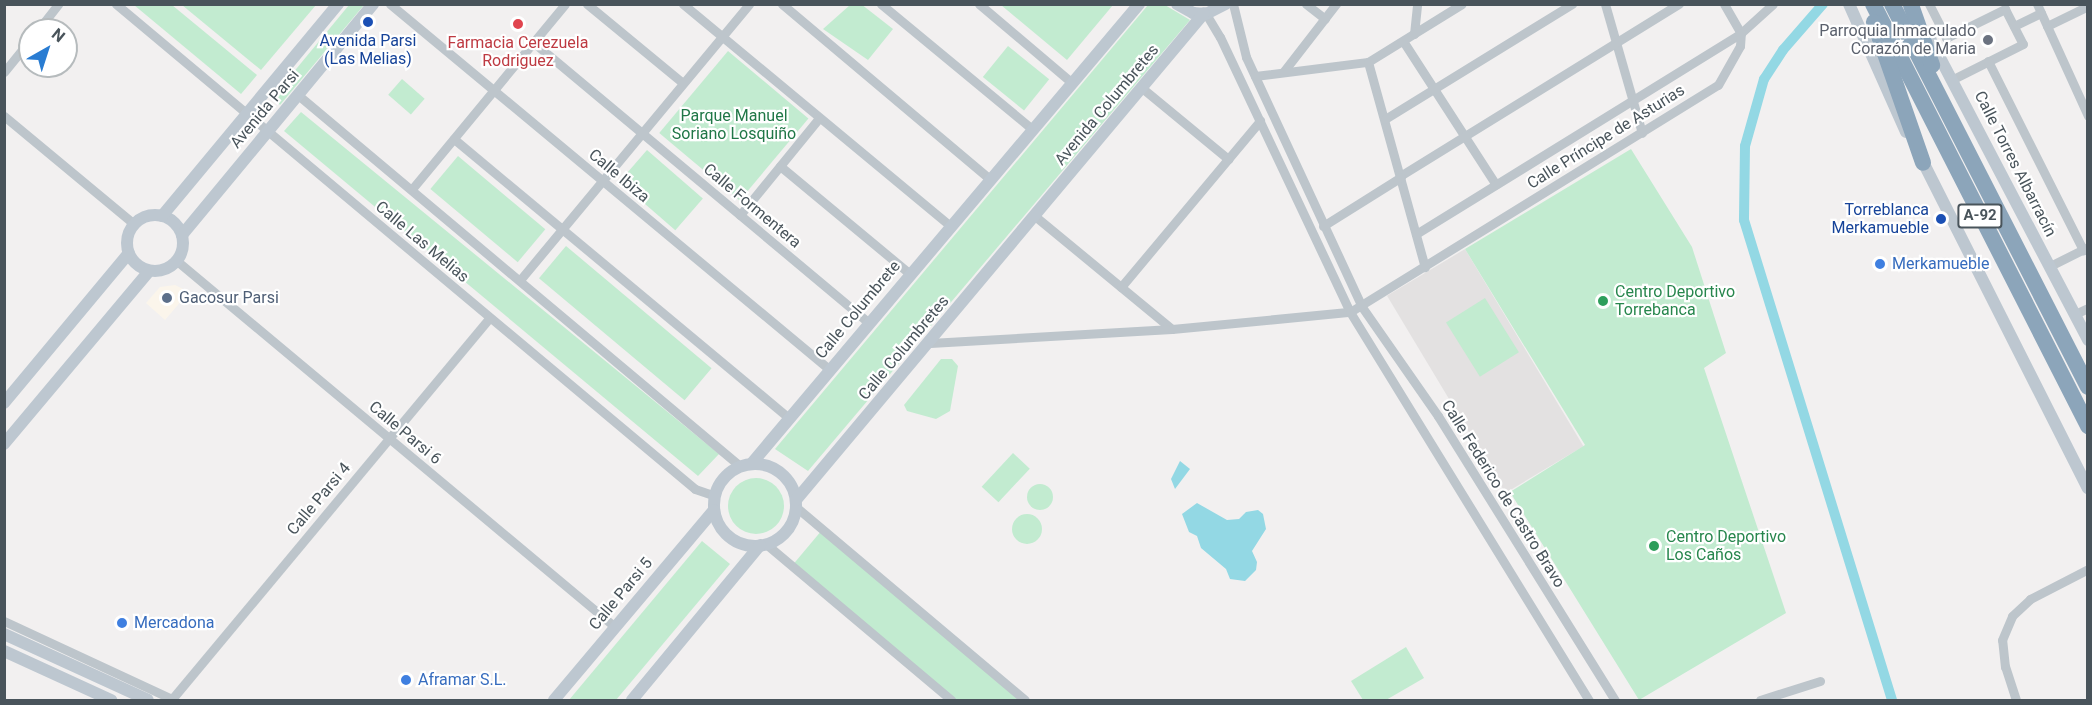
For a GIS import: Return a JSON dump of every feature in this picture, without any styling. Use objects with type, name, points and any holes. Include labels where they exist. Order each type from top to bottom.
[{"type":"highway","name":"A-92","points":[[1892,4],[2088,387]]},
{"type":"highway","name":"A-92","points":[[1874,5],[2088,426]]},
{"type":"highway","points":[[1874,5],[1874,30],[1923,162]]},
{"type":"highway","points":[[1911,5],[1954,128]]},
{"type":"street","points":[[47,18],[58,4]]},
{"type":"street","name":"Calle Las Melias","points":[[116,4],[695,489],[715,496]]},
{"type":"street","name":"Avenida Parsi","points":[[162,216],[338,4]]},
{"type":"street","name":"Avenida Parsi","points":[[182,235],[373,4]]},
{"type":"street","name":"Calle Ibiza","points":[[390,4],[830,370]]},
{"type":"street","points":[[412,189],[565,4]]},
{"type":"street","points":[[587,4],[683,83]]},
{"type":"street","points":[[683,4],[950,226]]},
{"type":"street","points":[[520,280],[749,4]]},
{"type":"street","points":[[782,4],[990,179],[1139,4]]},
{"type":"street","points":[[881,4],[1032,129]]},
{"type":"street","points":[[979,4],[1071,82]]},
{"type":"street","points":[[1177,4],[1193,13],[1205,14],[1226,4]]},
{"type":"street","name":"Calle Federico de Castro Bravo","points":[[1233,4],[1246,57],[1362,307],[1438,416],[1615,700]]},
{"type":"street","points":[[1306,4],[1325,19]]},
{"type":"street","points":[[1284,71],[1336,4]]},
{"type":"street","points":[[1414,34],[1417,4]]},
{"type":"street","points":[[1255,76],[1368,62],[1462,4]]},
{"type":"street","points":[[1384,119],[1572,4]]},
{"type":"street","points":[[1605,4],[1642,133]]},
{"type":"street","points":[[1323,226],[1679,4]]},
{"type":"street","points":[[1416,234],[1741,33],[1724,4]]},
{"type":"street","name":"Calle Príncipe de Asturias","points":[[930,343],[1172,329],[1350,312],[1362,307],[1718,85],[1740,46],[1741,33],[1773,4]]},
{"type":"street","points":[[1929,4],[1946,38],[2005,9],[2023,44],[1953,79]]},
{"type":"street","name":"Calle Torres Albarracín","points":[[1911,5],[1953,79],[2088,340]]},
{"type":"street","points":[[2047,26],[2088,6]]},
{"type":"street","points":[[2014,26],[2039,9],[2088,116]]},
{"type":"street","points":[[1852,10],[1893,107],[2088,488]]},
{"type":"street","points":[[1205,14],[1260,121],[1350,312],[1589,700]]},
{"type":"street","name":"Avenida Columbretes","points":[[1036,217],[1205,14]]},
{"type":"street","points":[[1403,41],[1496,185]]},
{"type":"street","name":"Calle Formentera","points":[[533,42],[869,323]]},
{"type":"street","points":[[4,72],[18,55]]},
{"type":"street","points":[[1989,61],[2085,249],[2050,266]]},
{"type":"street","points":[[1368,62],[1425,267]]},
{"type":"street","points":[[1142,88],[1228,159]]},
{"type":"street","name":"Calle Las Melias","points":[[298,95],[746,465]]},
{"type":"street","points":[[4,116],[134,224]]},
{"type":"street","points":[[740,215],[819,118]]},
{"type":"street","points":[[1121,287],[1260,121]]},
{"type":"street","points":[[454,139],[789,418]]},
{"type":"street","points":[[780,166],[910,274]]},
{"type":"street","name":"Calle Columbrete","points":[[746,465],[830,370],[990,179]]},
{"type":"street","points":[[4,403],[129,253],[128,238],[134,224],[147,216],[162,216],[171,220],[182,235],[183,244],[177,261],[164,270],[149,271],[129,253]]},
{"type":"street","points":[[1036,217],[1172,329]]},
{"type":"street","name":"Calle Columbretes","points":[[796,504],[1036,217]]},
{"type":"street","name":"Calle Parsi 6","points":[[177,261],[615,627]]},
{"type":"street","points":[[4,444],[149,271]]},
{"type":"street","points":[[2075,314],[2088,308]]},
{"type":"street","name":"Calle Parsi 4","points":[[173,700],[490,318]]},
{"type":"street","points":[[951,700],[763,545],[733,539],[717,522],[714,510],[715,496],[728,473],[746,465],[776,469],[786,477],[796,504],[1025,700]]},
{"type":"street","points":[[632,700],[763,545],[787,531],[796,504]]},
{"type":"street","name":"Calle Parsi 5","points":[[554,700],[714,510]]},
{"type":"street","points":[[2016,700],[2005,667],[2002,640],[2012,616],[2030,599],[2088,569]]},
{"type":"street","points":[[4,621],[173,700]]},
{"type":"street","points":[[4,634],[148,700]]},
{"type":"street","points":[[4,651],[111,700]]},
{"type":"street","points":[[1760,700],[1820,681]]},
{"type":"shaded area","points":[[1465,249],[1583,446],[1505,493],[1387,296]]},
{"type":"shaded area","name":"Gacosur Parsi","points":[[175,285],[189,292],[165,320],[146,303],[160,287]]},
{"type":"green space","points":[[861,4],[893,29],[868,60],[823,29],[850,5]]},
{"type":"green space","points":[[134,5],[172,5],[257,75],[241,94]]},
{"type":"green space","points":[[182,5],[316,5],[261,70]]},
{"type":"green space","points":[[349,5],[364,5],[280,105],[273,97]]},
{"type":"green space","points":[[1001,5],[1113,5],[1067,60]]},
{"type":"green space","points":[[1148,5],[1165,5],[1190,20],[808,471],[775,449]]},
{"type":"green space","points":[[1008,46],[1049,79],[1024,110],[983,77]]},
{"type":"green space","name":"Parque Manuel Soriano Losquiño","points":[[728,51],[808,118],[740,200],[659,133]]},
{"type":"green space","points":[[402,79],[425,99],[411,115],[388,95]]},
{"type":"green space","points":[[301,112],[719,454],[698,476],[284,131]]},
{"type":"green space","points":[[1631,149],[1692,247],[1726,353],[1704,368],[1786,613],[1639,700],[1510,492],[1585,445],[1465,249]]},
{"type":"green space","points":[[647,150],[703,199],[675,230],[619,182]]},
{"type":"green space","points":[[458,156],[545,229],[518,262],[430,189]]},
{"type":"green space","points":[[566,246],[712,368],[685,400],[539,278]]},
{"type":"green space","points":[[1485,298],[1519,352],[1480,377],[1446,322]]},
{"type":"green space","points":[[941,359],[952,359],[958,366],[950,411],[936,419],[907,411],[904,405]]},
{"type":"green space","points":[[1013,453],[1030,469],[998,502],[982,487]]},
{"type":"green space","points":[[751,478],[761,478],[776,486],[782,495],[784,506],[782,517],[776,526],[761,534],[751,534],[740,529],[733,522],[728,511],[728,501],[733,490],[740,483]]},
{"type":"green space","points":[[1040,484],[1049,488],[1053,497],[1049,506],[1040,510],[1031,506],[1027,497],[1031,488]]},
{"type":"green space","points":[[1027,514],[1033,515],[1041,523],[1041,535],[1033,543],[1027,544],[1021,543],[1013,535],[1012,529],[1013,523],[1021,515]]},
{"type":"green space","points":[[822,530],[1025,700],[951,700],[791,567]]},
{"type":"green space","points":[[702,541],[730,564],[616,700],[569,700]]},
{"type":"green space","points":[[1406,647],[1424,678],[1386,700],[1363,700],[1351,681]]},
{"type":"water","points":[[1180,461],[1190,469],[1175,489],[1171,479]]},
{"type":"water","points":[[1197,503],[1227,520],[1239,519],[1246,512],[1258,510],[1263,514],[1266,529],[1252,551],[1257,562],[1256,570],[1245,581],[1230,579],[1226,569],[1201,548],[1197,536],[1189,532],[1182,514]]},
{"type":"waterway","points":[[1823,4],[1783,50],[1764,79],[1745,146],[1744,220],[1892,700]]},
{"type":"place","name":"Avenida Parsi (Las Melias)","points":[[368,22]]},
{"type":"place","name":"Farmacia Cerezuela Rodriguez","points":[[518,24]]},
{"type":"place","name":"Parroquia Inmaculado Corazón de Maria","points":[[1988,40]]},
{"type":"place","name":"Torreblanca Merkamueble","points":[[1941,219]]},
{"type":"place","name":"Merkamueble","points":[[1880,264]]},
{"type":"place","name":"Gacosur Parsi","points":[[167,298]]},
{"type":"place","name":"Centro Deportivo Torrebanca","points":[[1603,301]]},
{"type":"place","name":"Centro Deportivo Los Caños","points":[[1654,546]]},
{"type":"place","name":"Mercadona","points":[[122,623]]},
{"type":"place","name":"Aframar S.L.","points":[[406,680]]}]
